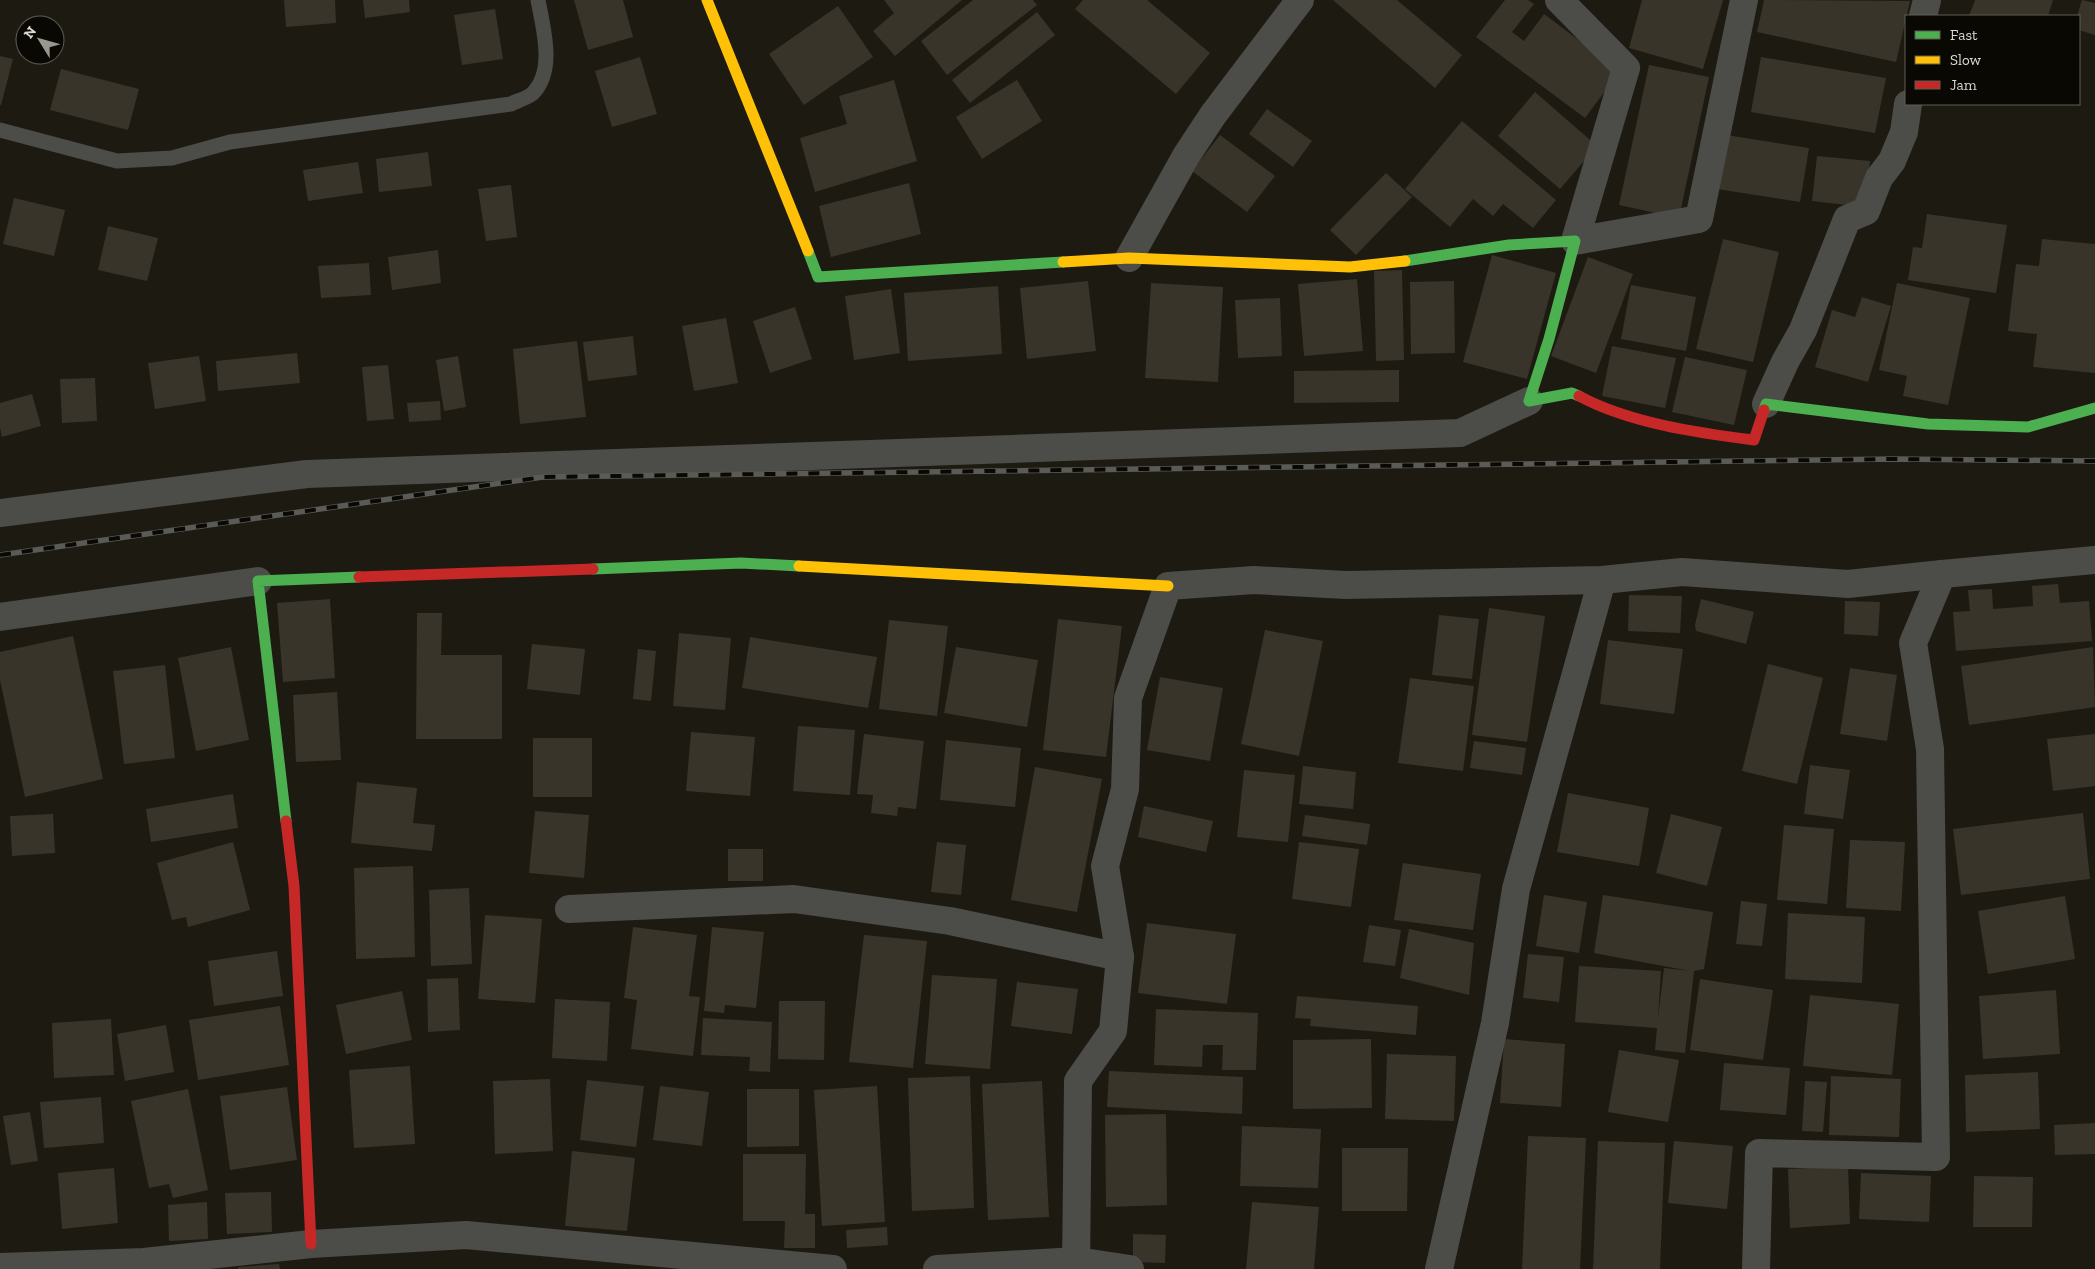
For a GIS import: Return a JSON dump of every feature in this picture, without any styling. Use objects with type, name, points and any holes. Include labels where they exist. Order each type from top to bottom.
[{"type":"street","points":[[707,0],[818,277],[1129,258],[1350,267],[1430,258],[1509,245],[1575,241],[1699,219],[1744,0]]},
{"type":"street","points":[[1129,258],[1202,131],[1300,0]]},
{"type":"street","points":[[1529,401],[1549,339],[1575,241],[1626,68],[1558,0]]},
{"type":"street","points":[[1923,15],[1926,0]]},
{"type":"street","points":[[0,513],[307,474],[1460,433],[1529,401],[1572,393],[1597,406],[1693,432],[1754,440],[1766,404],[1784,362],[1803,330],[1847,219],[1866,210],[1879,178],[1892,161],[1904,132],[1908,105]]},
{"type":"street","points":[[1766,404],[1928,424],[2028,427],[2095,408]]},
{"type":"street","points":[[0,617],[258,581],[741,563],[1168,586],[1254,580],[1346,584],[1602,580],[1682,572],[1848,584],[2095,560]]},
{"type":"street","points":[[1756,1269],[1759,1153],[1936,1157],[1930,749],[1913,643],[1942,574]]},
{"type":"street","points":[[1439,1269],[1495,1023],[1516,889],[1602,580]]},
{"type":"street","points":[[258,581],[294,886],[311,1244]]},
{"type":"street","points":[[1077,1265],[1078,1081],[1113,1031],[1120,957],[1104,866],[1125,789],[1128,698],[1168,586]]},
{"type":"street","points":[[569,908],[794,899],[950,921],[1120,957]]},
{"type":"street","points":[[0,1267],[144,1262],[311,1244],[466,1235],[833,1269]]},
{"type":"street","points":[[937,1269],[1077,1265],[1130,1269]]},
{"type":"lane","points":[[0,130],[117,161],[172,158],[230,142],[511,104],[532,94],[543,76],[546,50],[538,0]]},
{"type":"building","points":[[284,0],[335,0],[336,23],[286,27]]},
{"type":"building","points":[[363,0],[409,0],[410,12],[365,18]]},
{"type":"building","points":[[574,0],[623,0],[633,37],[588,50]]},
{"type":"building","points":[[884,0],[962,0],[895,56],[873,31],[894,13]]},
{"type":"building","points":[[973,0],[1033,0],[1037,5],[947,75],[921,41]]},
{"type":"building","points":[[1083,0],[1147,0],[1210,53],[1176,94],[1075,9]]},
{"type":"building","points":[[1333,0],[1397,0],[1462,55],[1435,88]]},
{"type":"building","points":[[1505,0],[1528,0],[1534,4],[1512,32],[1524,41],[1544,14],[1620,71],[1585,118],[1476,37]]},
{"type":"building","points":[[1642,0],[1723,0],[1703,69],[1629,48]]},
{"type":"building","points":[[1764,0],[1910,1],[1907,15],[1905,15],[1896,62],[1757,32]]},
{"type":"building","points":[[1975,0],[2053,0],[2048,15],[1969,15]]},
{"type":"building","points":[[2082,0],[2095,3],[2095,35],[2080,30],[2080,15],[2077,15]]},
{"type":"building","points":[[838,6],[873,57],[804,105],[769,54]]},
{"type":"building","points":[[495,9],[503,59],[462,65],[454,15]]},
{"type":"building","points":[[1037,12],[1055,35],[970,103],[952,80]]},
{"type":"building","points":[[0,56],[13,59],[1,105],[0,105]]},
{"type":"building","points":[[640,57],[657,114],[612,127],[595,71]]},
{"type":"building","points":[[1761,57],[1886,78],[1875,133],[1751,112]]},
{"type":"building","points":[[1649,65],[1709,77],[1679,218],[1619,205]]},
{"type":"building","points":[[61,69],[139,89],[128,130],[50,110]]},
{"type":"building","points":[[894,80],[917,161],[815,192],[800,138],[847,124],[839,96]]},
{"type":"building","points":[[1017,80],[1042,121],[982,159],[956,117]]},
{"type":"building","points":[[1535,92],[1597,146],[1560,189],[1498,136]]},
{"type":"building","points":[[1267,109],[1312,141],[1293,167],[1249,134]]},
{"type":"building","points":[[1462,121],[1556,200],[1533,228],[1503,204],[1493,216],[1473,199],[1450,227],[1405,189]]},
{"type":"building","points":[[1220,135],[1275,176],[1247,212],[1192,171]]},
{"type":"building","points":[[1726,135],[1809,148],[1800,202],[1717,189]]},
{"type":"building","points":[[428,152],[432,186],[379,192],[376,159]]},
{"type":"building","points":[[1817,156],[1870,161],[1865,207],[1812,201]]},
{"type":"building","points":[[358,162],[363,193],[308,201],[303,170]]},
{"type":"building","points":[[1386,173],[1412,197],[1356,255],[1330,230]]},
{"type":"building","points":[[909,183],[921,234],[831,257],[819,206]]},
{"type":"building","points":[[511,185],[517,237],[486,241],[478,189]]},
{"type":"building","points":[[14,198],[65,210],[54,256],[3,244]]},
{"type":"building","points":[[1927,214],[2007,225],[1996,293],[1908,280],[1913,247],[1922,248]]},
{"type":"building","points":[[108,226],[158,238],[147,281],[98,270]]},
{"type":"building","points":[[1723,239],[1779,252],[1753,362],[1696,349]]},
{"type":"building","points":[[2042,239],[2095,244],[2095,373],[2033,367],[2037,334],[2008,331],[2016,264],[2039,266]]},
{"type":"building","points":[[438,250],[441,283],[392,290],[388,257]]},
{"type":"building","points":[[1492,255],[1556,273],[1527,379],[1463,362]]},
{"type":"building","points":[[1588,257],[1633,274],[1596,373],[1551,356]]},
{"type":"building","points":[[369,263],[371,295],[321,298],[318,266]]},
{"type":"building","points":[[1402,270],[1404,360],[1376,361],[1374,271]]},
{"type":"building","points":[[1357,279],[1363,351],[1304,356],[1298,284]]},
{"type":"building","points":[[1088,281],[1096,351],[1027,359],[1020,288]]},
{"type":"building","points":[[1454,281],[1455,353],[1411,354],[1410,282]]},
{"type":"building","points":[[1151,283],[1223,287],[1218,382],[1145,378]]},
{"type":"building","points":[[1897,283],[1970,298],[1948,405],[1903,396],[1907,376],[1879,370]]},
{"type":"building","points":[[1631,285],[1696,297],[1686,351],[1621,339]]},
{"type":"building","points":[[998,286],[1002,354],[908,361],[904,293]]},
{"type":"building","points":[[891,289],[900,353],[854,360],[845,296]]},
{"type":"building","points":[[1862,297],[1891,306],[1868,382],[1815,367],[1832,310],[1855,317]]},
{"type":"building","points":[[1280,298],[1282,356],[1238,358],[1235,300]]},
{"type":"building","points":[[795,307],[812,359],[770,373],[753,321]]},
{"type":"building","points":[[726,318],[738,383],[694,391],[682,326]]},
{"type":"building","points":[[633,336],[637,375],[588,381],[583,342]]},
{"type":"building","points":[[577,341],[586,417],[520,424],[513,349]]},
{"type":"building","points":[[1612,346],[1676,358],[1665,408],[1602,396]]},
{"type":"building","points":[[297,353],[300,383],[218,391],[216,361]]},
{"type":"building","points":[[199,356],[206,401],[155,409],[148,363]]},
{"type":"building","points":[[458,356],[466,407],[444,411],[436,360]]},
{"type":"building","points":[[1685,357],[1747,370],[1734,425],[1672,412]]},
{"type":"building","points":[[388,365],[394,419],[367,421],[362,367]]},
{"type":"building","points":[[1399,370],[1399,402],[1294,403],[1294,371]]},
{"type":"building","points":[[95,378],[97,421],[62,423],[60,379]]},
{"type":"building","points":[[32,394],[41,426],[2,437],[0,403]]},
{"type":"building","points":[[440,401],[441,420],[409,422],[407,403]]},
{"type":"building","points":[[2058,584],[2060,603],[2089,601],[2092,641],[1956,651],[1953,612],[1970,611],[1968,590],[1992,589],[1993,609],[2033,606],[2032,586]]},
{"type":"building","points":[[1629,595],[1682,596],[1680,633],[1628,631]]},
{"type":"building","points":[[330,599],[335,678],[283,682],[277,603]]},
{"type":"building","points":[[1701,599],[1754,612],[1746,644],[1696,631],[1695,625]]},
{"type":"building","points":[[1845,601],[1880,602],[1878,636],[1844,634]]},
{"type":"building","points":[[1489,608],[1545,616],[1527,742],[1472,735]]},
{"type":"building","points":[[417,613],[442,613],[441,655],[502,655],[502,739],[416,739]]},
{"type":"building","points":[[1439,615],[1479,619],[1472,679],[1432,675]]},
{"type":"building","points":[[1058,619],[1122,626],[1106,757],[1043,750]]},
{"type":"building","points":[[889,620],[948,626],[937,716],[879,709]]},
{"type":"building","points":[[1265,630],[1323,641],[1299,756],[1241,744]]},
{"type":"building","points":[[679,633],[731,638],[725,710],[673,706]]},
{"type":"building","points":[[73,636],[103,779],[25,797],[0,680],[0,652]]},
{"type":"building","points":[[750,637],[877,657],[868,708],[742,688]]},
{"type":"building","points":[[1608,640],[1683,649],[1674,714],[1600,704]]},
{"type":"building","points":[[532,644],[585,649],[580,695],[527,689]]},
{"type":"building","points":[[231,647],[249,740],[196,751],[178,658]]},
{"type":"building","points":[[956,647],[1038,660],[1027,727],[944,713]]},
{"type":"building","points":[[2093,647],[2095,707],[1969,725],[1961,666]]},
{"type":"building","points":[[638,649],[656,651],[651,701],[633,699]]},
{"type":"building","points":[[1768,664],[1823,678],[1797,784],[1742,771]]},
{"type":"building","points":[[165,665],[175,758],[124,764],[113,671]]},
{"type":"building","points":[[1850,668],[1897,675],[1887,741],[1840,734]]},
{"type":"building","points":[[1160,677],[1223,688],[1210,761],[1147,750]]},
{"type":"building","points":[[1410,678],[1474,686],[1463,771],[1398,763]]},
{"type":"building","points":[[337,692],[341,760],[296,762],[293,695]]},
{"type":"building","points":[[798,726],[855,730],[850,795],[793,791]]},
{"type":"building","points":[[691,732],[755,737],[750,796],[686,791]]},
{"type":"building","points":[[864,734],[924,741],[916,809],[898,807],[897,816],[871,813],[873,795],[857,794]]},
{"type":"building","points":[[2095,734],[2095,786],[2053,791],[2047,739]]},
{"type":"building","points":[[533,738],[592,738],[592,797],[533,797]]},
{"type":"building","points":[[946,740],[1021,748],[1015,807],[940,800]]},
{"type":"building","points":[[1474,741],[1526,748],[1522,775],[1470,768]]},
{"type":"building","points":[[1810,765],[1850,770],[1843,819],[1804,814]]},
{"type":"building","points":[[1303,766],[1356,772],[1353,809],[1299,804]]},
{"type":"building","points":[[1035,767],[1102,779],[1077,912],[1011,900]]},
{"type":"building","points":[[1244,770],[1295,775],[1288,842],[1237,837]]},
{"type":"building","points":[[357,782],[417,788],[413,823],[435,825],[432,851],[351,843]]},
{"type":"building","points":[[1568,793],[1649,808],[1639,866],[1557,852]]},
{"type":"building","points":[[233,794],[238,828],[151,842],[146,809]]},
{"type":"building","points":[[1144,806],[1213,821],[1206,852],[1138,837]]},
{"type":"building","points":[[535,811],[589,815],[584,878],[529,873]]},
{"type":"building","points":[[2083,813],[2090,879],[1961,895],[1953,829]]},
{"type":"building","points":[[53,814],[55,853],[12,856],[10,816]]},
{"type":"building","points":[[1671,814],[1722,827],[1707,886],[1656,873]]},
{"type":"building","points":[[1305,815],[1370,824],[1367,845],[1302,836]]},
{"type":"building","points":[[1784,825],[1834,829],[1827,904],[1777,900]]},
{"type":"building","points":[[1850,840],[1905,842],[1901,911],[1846,908]]},
{"type":"building","points":[[233,842],[250,910],[188,927],[186,917],[172,920],[157,863]]},
{"type":"building","points":[[937,842],[966,845],[961,895],[931,892]]},
{"type":"building","points":[[1299,842],[1359,849],[1351,907],[1292,899]]},
{"type":"building","points":[[728,849],[763,849],[763,881],[728,881]]},
{"type":"building","points":[[1403,863],[1481,874],[1473,930],[1394,920]]},
{"type":"building","points":[[413,866],[415,957],[356,959],[354,868]]},
{"type":"building","points":[[469,888],[472,964],[431,966],[429,890]]},
{"type":"building","points":[[1544,895],[1587,902],[1579,953],[1536,946]]},
{"type":"building","points":[[1603,895],[1713,912],[1704,969],[1694,971],[1685,1053],[1655,1050],[1657,1028],[1575,1022],[1579,966],[1661,971],[1658,1018],[1664,968],[1690,971],[1594,953]]},
{"type":"building","points":[[2065,896],[2075,959],[1988,974],[1978,911]]},
{"type":"building","points":[[1741,901],[1767,904],[1762,946],[1736,944]]},
{"type":"building","points":[[1788,913],[1865,917],[1862,983],[1785,979]]},
{"type":"building","points":[[485,915],[542,919],[535,1003],[478,999]]},
{"type":"building","points":[[1147,923],[1236,934],[1227,1004],[1138,993]]},
{"type":"building","points":[[1369,925],[1401,930],[1395,966],[1363,962]]},
{"type":"building","points":[[633,927],[697,935],[689,996],[700,997],[693,1056],[631,1049],[637,1000],[624,998]]},
{"type":"building","points":[[712,927],[764,932],[756,1008],[725,1005],[724,1013],[704,1011]]},
{"type":"building","points":[[1409,929],[1474,943],[1469,995],[1400,978]]},
{"type":"building","points":[[864,935],[927,941],[913,1068],[849,1062]]},
{"type":"building","points":[[277,951],[283,996],[214,1006],[208,961]]},
{"type":"building","points":[[1528,954],[1564,957],[1559,1002],[1523,998]]},
{"type":"building","points":[[932,975],[997,979],[990,1069],[925,1064]]},
{"type":"building","points":[[458,978],[460,1030],[428,1032],[427,979]]},
{"type":"building","points":[[1700,979],[1773,990],[1763,1060],[1690,1050]]},
{"type":"building","points":[[1017,982],[1078,989],[1072,1034],[1011,1026]]},
{"type":"building","points":[[2056,990],[2060,1054],[1983,1059],[1979,996]]},
{"type":"building","points":[[402,991],[412,1040],[346,1054],[336,1005]]},
{"type":"building","points":[[1810,995],[1899,1004],[1892,1075],[1803,1066]]},
{"type":"building","points":[[1297,996],[1418,1006],[1416,1035],[1310,1026],[1311,1019],[1295,1018]]},
{"type":"building","points":[[555,999],[610,1002],[607,1061],[552,1058]]},
{"type":"building","points":[[779,1001],[825,1001],[824,1060],[778,1059]]},
{"type":"building","points":[[280,1006],[289,1065],[198,1080],[189,1020]]},
{"type":"building","points":[[1156,1009],[1258,1013],[1256,1070],[1222,1070],[1223,1045],[1203,1045],[1202,1067],[1154,1065]]},
{"type":"building","points":[[703,1018],[772,1022],[770,1072],[749,1071],[750,1057],[701,1055]]},
{"type":"building","points":[[111,1019],[114,1075],[54,1078],[52,1023]]},
{"type":"building","points":[[166,1025],[174,1072],[125,1081],[117,1034]]},
{"type":"building","points":[[1371,1039],[1372,1108],[1293,1109],[1293,1040]]},
{"type":"building","points":[[1504,1039],[1565,1044],[1561,1107],[1500,1103]]},
{"type":"building","points":[[1619,1050],[1679,1060],[1668,1122],[1608,1112]]},
{"type":"building","points":[[1387,1054],[1456,1056],[1454,1121],[1385,1119]]},
{"type":"building","points":[[1724,1063],[1790,1068],[1786,1115],[1720,1110]]},
{"type":"building","points":[[410,1066],[415,1144],[354,1148],[349,1070]]},
{"type":"building","points":[[1109,1071],[1243,1077],[1242,1114],[1107,1107]]},
{"type":"building","points":[[2038,1072],[2040,1129],[1966,1132],[1965,1075]]},
{"type":"building","points":[[970,1076],[974,1208],[912,1211],[908,1078]]},
{"type":"building","points":[[1831,1076],[1901,1079],[1899,1137],[1829,1135]]},
{"type":"building","points":[[550,1079],[553,1151],[495,1154],[493,1081]]},
{"type":"building","points":[[587,1080],[644,1086],[636,1147],[580,1140]]},
{"type":"building","points":[[1042,1081],[1049,1217],[988,1220],[982,1084]]},
{"type":"building","points":[[1805,1081],[1827,1082],[1823,1132],[1802,1131]]},
{"type":"building","points":[[660,1086],[709,1092],[702,1146],[653,1140]]},
{"type":"building","points":[[877,1086],[885,1222],[822,1226],[814,1090]]},
{"type":"building","points":[[287,1087],[297,1160],[230,1170],[220,1096]]},
{"type":"building","points":[[188,1089],[208,1190],[173,1198],[169,1184],[149,1188],[131,1101]]},
{"type":"building","points":[[747,1089],[799,1089],[799,1146],[747,1147]]},
{"type":"building","points":[[101,1097],[104,1143],[44,1148],[40,1102]]},
{"type":"building","points":[[30,1112],[38,1161],[11,1165],[3,1116]]},
{"type":"building","points":[[1166,1114],[1167,1205],[1106,1207],[1105,1115]]},
{"type":"building","points":[[2095,1123],[2095,1154],[2055,1155],[2054,1125]]},
{"type":"building","points":[[1242,1126],[1321,1129],[1318,1188],[1240,1186]]},
{"type":"building","points":[[1528,1136],[1586,1138],[1580,1269],[1522,1269]]},
{"type":"building","points":[[1598,1141],[1665,1143],[1660,1269],[1593,1269]]},
{"type":"building","points":[[1674,1141],[1733,1146],[1727,1209],[1668,1203]]},
{"type":"building","points":[[1342,1148],[1408,1148],[1407,1211],[1342,1211]]},
{"type":"building","points":[[572,1151],[635,1158],[627,1231],[565,1226]]},
{"type":"building","points":[[743,1154],[806,1154],[805,1214],[815,1214],[815,1248],[784,1248],[785,1221],[743,1221]]},
{"type":"building","points":[[1848,1166],[1850,1224],[1790,1228],[1788,1169]]},
{"type":"building","points":[[114,1168],[118,1223],[62,1229],[58,1173]]},
{"type":"building","points":[[1861,1173],[1931,1176],[1929,1222],[1859,1219]]},
{"type":"building","points":[[1974,1176],[2033,1177],[2032,1227],[1973,1227]]},
{"type":"building","points":[[271,1192],[272,1232],[227,1234],[225,1193]]},
{"type":"building","points":[[207,1202],[208,1239],[169,1241],[168,1205]]},
{"type":"building","points":[[1252,1202],[1319,1207],[1314,1269],[1246,1269]]},
{"type":"building","points":[[887,1227],[888,1245],[847,1248],[846,1230]]},
{"type":"building","points":[[1133,1234],[1166,1235],[1165,1263],[1133,1262]]},
{"type":"building","points":[[279,1264],[280,1269],[238,1269],[238,1267]]},
{"type":"railway","points":[[0,555],[543,477],[1895,459],[2095,461]]},
{"type":"traffic: fast","points":[[1405,261],[1509,245],[1575,241],[1549,339],[1529,401],[1572,393],[1579,396]]},
{"type":"traffic: fast","points":[[808,251],[818,277],[1063,262]]},
{"type":"traffic: fast","points":[[1764,410],[1766,404],[1928,424],[2028,427],[2095,408]]},
{"type":"traffic: fast","points":[[593,569],[741,563],[799,566]]},
{"type":"traffic: fast","points":[[286,821],[258,581],[359,577]]},
{"type":"traffic: slow","points":[[707,0],[808,251]]},
{"type":"traffic: slow","points":[[1063,262],[1129,258],[1350,267],[1405,261]]},
{"type":"traffic: slow","points":[[799,566],[1168,586]]},
{"type":"traffic: jam","points":[[1579,396],[1620,413],[1664,426],[1754,440],[1764,410]]},
{"type":"traffic: jam","points":[[359,577],[593,569]]},
{"type":"traffic: jam","points":[[286,821],[294,886],[311,1244]]}]
